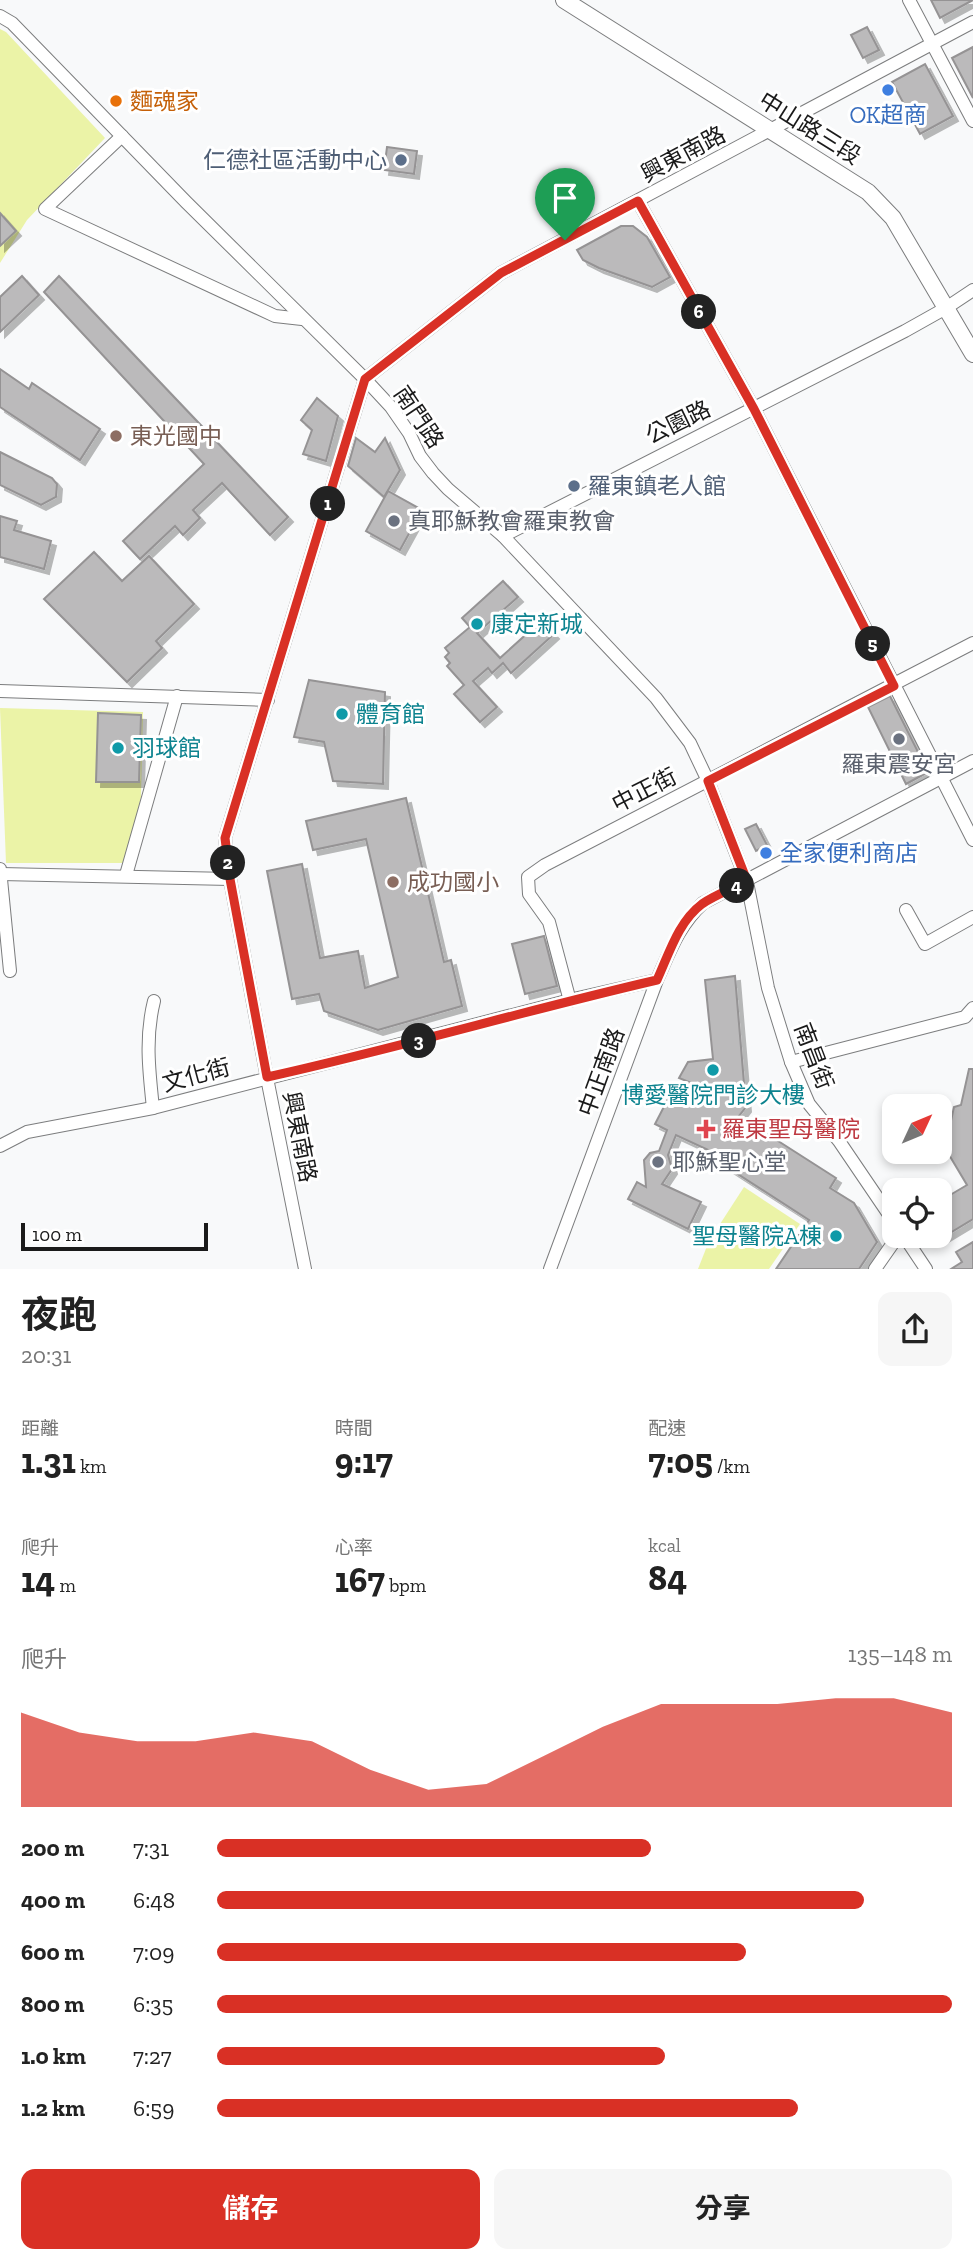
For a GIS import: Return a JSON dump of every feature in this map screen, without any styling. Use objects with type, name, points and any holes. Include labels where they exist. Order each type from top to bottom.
[{"type":"main road","name":"中山路三段","points":[[564,0],[849,178],[882,205],[893,218],[973,354]]},
{"type":"street","points":[[909,0],[973,121]]},
{"type":"street","name":"南門路","points":[[0,16],[12,23],[302,319],[365,379],[391,407],[433,473],[503,536],[656,698],[690,743],[708,781],[747,881]]},
{"type":"street","name":"興東南路","points":[[305,1269],[230,879],[225,838],[365,379],[501,273],[973,22]]},
{"type":"street","points":[[122,136],[45,209],[275,316],[302,319]]},
{"type":"street","points":[[638,201],[754,409],[973,840]]},
{"type":"street","name":"公園路","points":[[503,536],[664,452],[754,409],[946,308],[973,290]]},
{"type":"street","name":"中正街","points":[[570,1001],[549,922],[529,894],[528,877],[545,865],[973,643]]},
{"type":"street","points":[[0,691],[268,699]]},
{"type":"street","points":[[126,875],[177,696]]},
{"type":"street","name":"中正南路","points":[[550,1269],[657,980],[676,936],[690,915],[703,904],[973,761]]},
{"type":"street","points":[[10,971],[0,871],[230,879]]},
{"type":"street","name":"南昌街","points":[[747,881],[768,988],[809,1104],[839,1141],[882,1204]]},
{"type":"street","points":[[906,910],[925,944],[973,917]]},
{"type":"street","name":"文化街","points":[[0,1146],[27,1132],[153,1108],[657,980]]},
{"type":"street","points":[[153,1108],[147,1055],[149,1021],[154,1001]]},
{"type":"street","points":[[792,1062],[965,1017],[973,1008]]},
{"type":"street","points":[[875,1269],[890,1248]]},
{"type":"street","points":[[912,1248],[926,1269]]},
{"type":"green space","points":[[0,29],[6,32],[105,138],[27,220],[0,263]]},
{"type":"green space","points":[[0,708],[143,712],[141,797],[125,863],[6,863]]},
{"type":"green space","points":[[744,1187],[800,1224],[769,1269],[698,1269],[709,1241]]},
{"type":"building","points":[[931,0],[973,0],[940,18]]},
{"type":"building","points":[[867,27],[879,50],[863,58],[851,35]]},
{"type":"building","points":[[973,47],[973,98],[952,58]]},
{"type":"building","points":[[925,64],[953,116],[920,134],[892,82]]},
{"type":"building","name":"仁德社區活動中心","points":[[387,147],[417,151],[414,174],[384,170]]},
{"type":"building","points":[[0,213],[16,231],[0,246]]},
{"type":"building","points":[[621,226],[633,226],[647,237],[670,277],[652,287],[583,260],[577,250]]},
{"type":"building","points":[[22,276],[39,295],[0,332],[0,297]]},
{"type":"building","points":[[59,276],[288,517],[270,535],[222,483],[193,510],[200,518],[183,535],[175,526],[140,559],[123,541],[204,464],[44,292]]},
{"type":"building","points":[[0,369],[29,389],[32,383],[100,429],[80,460],[0,407]]},
{"type":"building","points":[[317,398],[338,416],[326,461],[303,454],[312,430],[301,420]]},
{"type":"building","points":[[356,438],[375,452],[385,438],[400,470],[384,497],[348,466]]},
{"type":"building","points":[[0,452],[52,478],[57,484],[56,497],[41,505],[0,485]]},
{"type":"building","name":"真耶穌教會羅東教會","points":[[388,491],[422,510],[400,550],[366,531]]},
{"type":"building","points":[[0,516],[17,521],[14,530],[51,541],[44,569],[0,557]]},
{"type":"building","points":[[94,552],[122,581],[149,556],[194,604],[156,641],[162,648],[127,682],[44,599]]},
{"type":"building","name":"康定新城","points":[[503,581],[518,597],[477,633],[500,658],[541,621],[554,634],[511,673],[503,663],[492,673],[488,668],[473,681],[497,707],[480,722],[454,694],[464,685],[447,666],[450,663],[445,657],[449,653],[445,648],[470,627],[462,618]]},
{"type":"building","name":"體育館","points":[[309,680],[385,692],[383,784],[333,781],[324,742],[294,737]]},
{"type":"building","name":"羅東震安宮","points":[[890,696],[928,772],[906,784],[868,707]]},
{"type":"building","name":"羽球館","points":[[98,713],[141,715],[139,782],[96,782]]},
{"type":"building","points":[[406,798],[444,962],[451,960],[462,1006],[378,1030],[324,1011],[319,994],[292,999],[267,871],[302,864],[320,958],[358,951],[365,988],[398,977],[366,839],[313,850],[306,821]]},
{"type":"building","points":[[756,824],[767,845],[756,851],[745,829]]},
{"type":"building","points":[[544,936],[557,986],[525,994],[512,944]]},
{"type":"building","points":[[735,976],[746,1107],[739,1116],[836,1178],[830,1188],[854,1203],[877,1242],[859,1269],[776,1269],[809,1220],[716,1160],[719,1155],[676,1135],[668,1155],[672,1169],[662,1184],[701,1202],[688,1229],[628,1199],[637,1182],[646,1187],[644,1160],[650,1153],[659,1151],[667,1130],[655,1124],[669,1097],[679,1103],[689,1082],[679,1078],[688,1062],[713,1059],[705,980]]},
{"type":"building","points":[[969,1069],[973,1069],[973,1219],[952,1232],[952,1194],[967,1185],[952,1160],[952,1116],[954,1107],[961,1105]]},
{"type":"building","points":[[973,1242],[973,1269],[951,1269],[962,1262],[956,1252]]},
{"type":"place","name":"OK超商","points":[[888,90]]},
{"type":"place","name":"麵魂家","points":[[116,101]]},
{"type":"place","name":"仁德社區活動中心","points":[[401,160]]},
{"type":"place","name":"東光國中","points":[[116,436]]},
{"type":"place","name":"羅東鎮老人館","points":[[574,486]]},
{"type":"place","name":"真耶穌教會羅東教會","points":[[394,521]]},
{"type":"place","name":"康定新城","points":[[477,624]]},
{"type":"place","name":"體育館","points":[[342,714]]},
{"type":"place","name":"羅東震安宮","points":[[899,739]]},
{"type":"place","name":"羽球館","points":[[118,748]]},
{"type":"place","name":"全家便利商店","points":[[766,853]]},
{"type":"place","name":"成功國小","points":[[393,882]]},
{"type":"place","name":"博愛醫院門診大樓","points":[[713,1070]]},
{"type":"place","name":"羅東聖母醫院","points":[[706,1129]]},
{"type":"place","name":"耶穌聖心堂","points":[[658,1162]]},
{"type":"place","name":"聖母醫院A棟","points":[[836,1236]]},
{"type":"route","points":[[638,201],[754,409],[894,686],[708,781],[747,881],[703,904],[690,915],[676,936],[657,980],[359,1057],[267,1077],[230,879],[225,838],[365,379],[501,273],[565,240],[638,201]]}]
